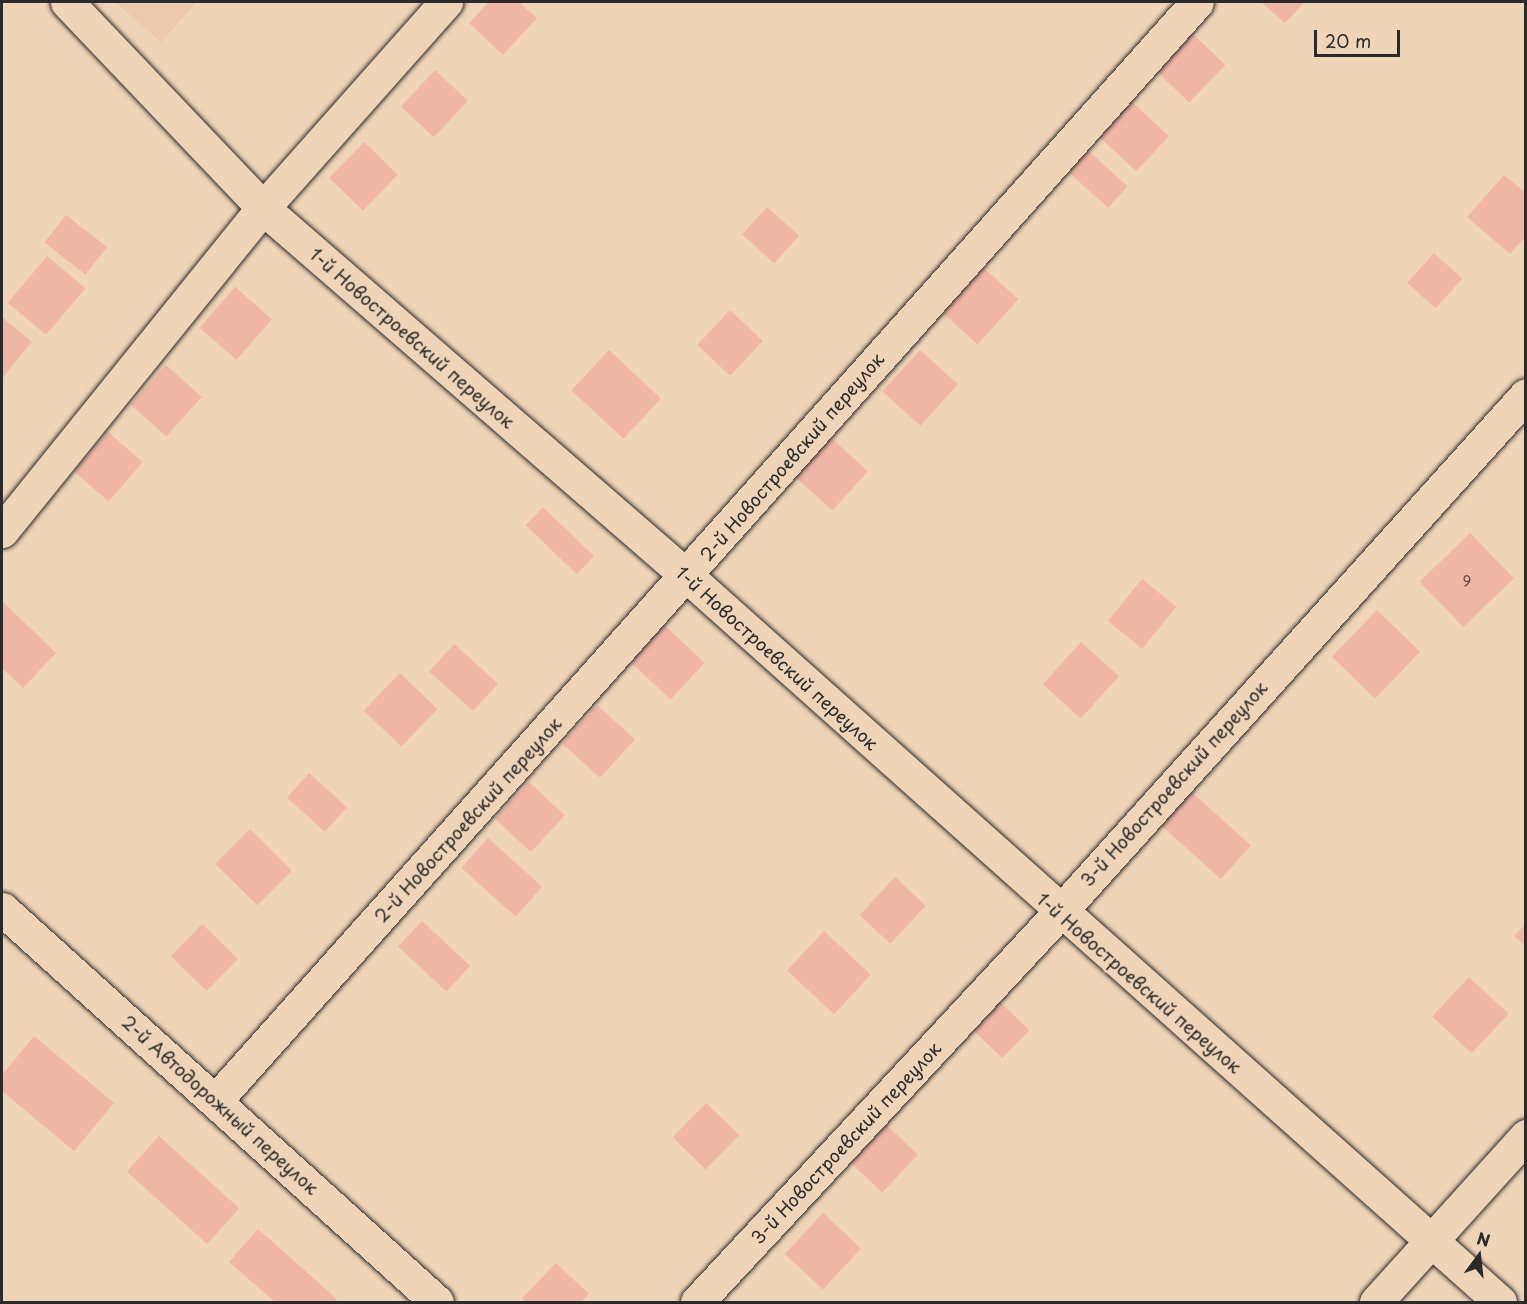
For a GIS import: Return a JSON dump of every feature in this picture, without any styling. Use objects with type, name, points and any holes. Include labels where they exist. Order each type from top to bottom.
[{"type":"street","name":"1-й Новостроевский переулок","points":[[67,2],[263,208],[687,576],[1059,912],[1432,1239],[1500,1302]]},
{"type":"street","points":[[2,531],[263,208],[446,2]]},
{"type":"street","name":"2-й Новостроевский переулок","points":[[216,1100],[687,576],[1197,2]]},
{"type":"street","name":"3-й Новостроевский переулок","points":[[697,1302],[1059,912],[1526,395]]},
{"type":"street","name":"2-й Автодорожный переулок","points":[[2,909],[437,1302]]},
{"type":"street","points":[[1376,1302],[1526,1136]]},
{"type":"shaded area","points":[[115,2],[197,2],[161,42]]},
{"type":"building","points":[[489,2],[519,2],[537,18],[503,55],[469,23]]},
{"type":"building","points":[[1261,2],[1305,2],[1285,23]]},
{"type":"building","points":[[1190,31],[1225,65],[1189,102],[1154,68]]},
{"type":"building","points":[[435,70],[468,101],[434,137],[401,107]]},
{"type":"building","points":[[1128,98],[1169,136],[1136,171],[1095,133]]},
{"type":"building","points":[[1074,138],[1128,186],[1108,208],[1055,160]]},
{"type":"building","points":[[364,142],[398,175],[363,211],[329,178]]},
{"type":"building","points":[[1504,175],[1526,193],[1526,236],[1510,254],[1467,217]]},
{"type":"building","points":[[767,207],[799,236],[774,263],[742,234]]},
{"type":"building","points":[[66,215],[107,247],[85,275],[44,243]]},
{"type":"building","points":[[1434,253],[1462,278],[1435,308],[1407,283]]},
{"type":"building","points":[[47,256],[85,288],[46,335],[8,303]]},
{"type":"building","points":[[976,261],[1018,299],[978,344],[935,306]]},
{"type":"building","points":[[235,287],[272,319],[237,360],[200,328]]},
{"type":"building","points":[[730,310],[763,341],[730,376],[697,345]]},
{"type":"building","points":[[2,317],[32,342],[2,378]]},
{"type":"building","points":[[609,350],[661,398],[623,439],[571,390]]},
{"type":"building","points":[[920,350],[958,384],[920,426],[883,392]]},
{"type":"building","points":[[166,365],[202,397],[166,437],[131,404]]},
{"type":"building","points":[[108,432],[143,462],[109,501],[74,471]]},
{"type":"building","points":[[830,437],[868,471],[832,511],[795,476]]},
{"type":"building","points":[[543,507],[594,556],[577,574],[526,525]]},
{"type":"building","points":[[1470,533],[1514,578],[1463,627],[1420,582]]},
{"type":"building","points":[[1142,579],[1176,607],[1142,649],[1108,621]]},
{"type":"building","points":[[2,601],[56,653],[23,688],[2,668]]},
{"type":"building","points":[[1377,610],[1420,652],[1375,698],[1332,657]]},
{"type":"building","points":[[663,624],[705,663],[671,699],[629,661]]},
{"type":"building","points":[[1081,642],[1119,676],[1081,718],[1043,684]]},
{"type":"building","points":[[454,644],[498,683],[473,711],[429,671]]},
{"type":"building","points":[[400,673],[437,709],[401,747],[364,710]]},
{"type":"building","points":[[597,705],[635,739],[600,778],[562,744]]},
{"type":"building","points":[[309,773],[347,807],[325,832],[287,798]]},
{"type":"building","points":[[529,782],[565,815],[531,852],[495,819]]},
{"type":"building","points":[[1187,788],[1251,846],[1221,879],[1157,821]]},
{"type":"building","points":[[250,829],[292,871],[257,905],[215,864]]},
{"type":"building","points":[[488,838],[542,887],[515,917],[461,868]]},
{"type":"building","points":[[895,877],[926,906],[890,944],[860,915]]},
{"type":"building","points":[[422,921],[470,966],[446,992],[398,947]]},
{"type":"building","points":[[202,924],[238,959],[207,991],[171,956]]},
{"type":"building","points":[[1526,924],[1526,947],[1514,936]]},
{"type":"building","points":[[824,931],[871,975],[834,1014],[787,970]]},
{"type":"building","points":[[1469,977],[1508,1014],[1472,1053],[1432,1016]]},
{"type":"building","points":[[997,999],[1029,1030],[1002,1058],[970,1027]]},
{"type":"building","points":[[34,1036],[114,1103],[74,1151],[2,1091],[2,1075]]},
{"type":"building","points":[[706,1103],[739,1135],[706,1169],[673,1138]]},
{"type":"building","points":[[882,1121],[918,1154],[882,1192],[847,1159]]},
{"type":"building","points":[[159,1136],[239,1208],[207,1244],[127,1172]]},
{"type":"building","points":[[823,1213],[861,1248],[823,1289],[785,1254]]},
{"type":"building","points":[[258,1229],[337,1299],[335,1302],[275,1302],[229,1262]]},
{"type":"building","points":[[556,1263],[589,1294],[581,1302],[526,1302],[522,1298]]}]
